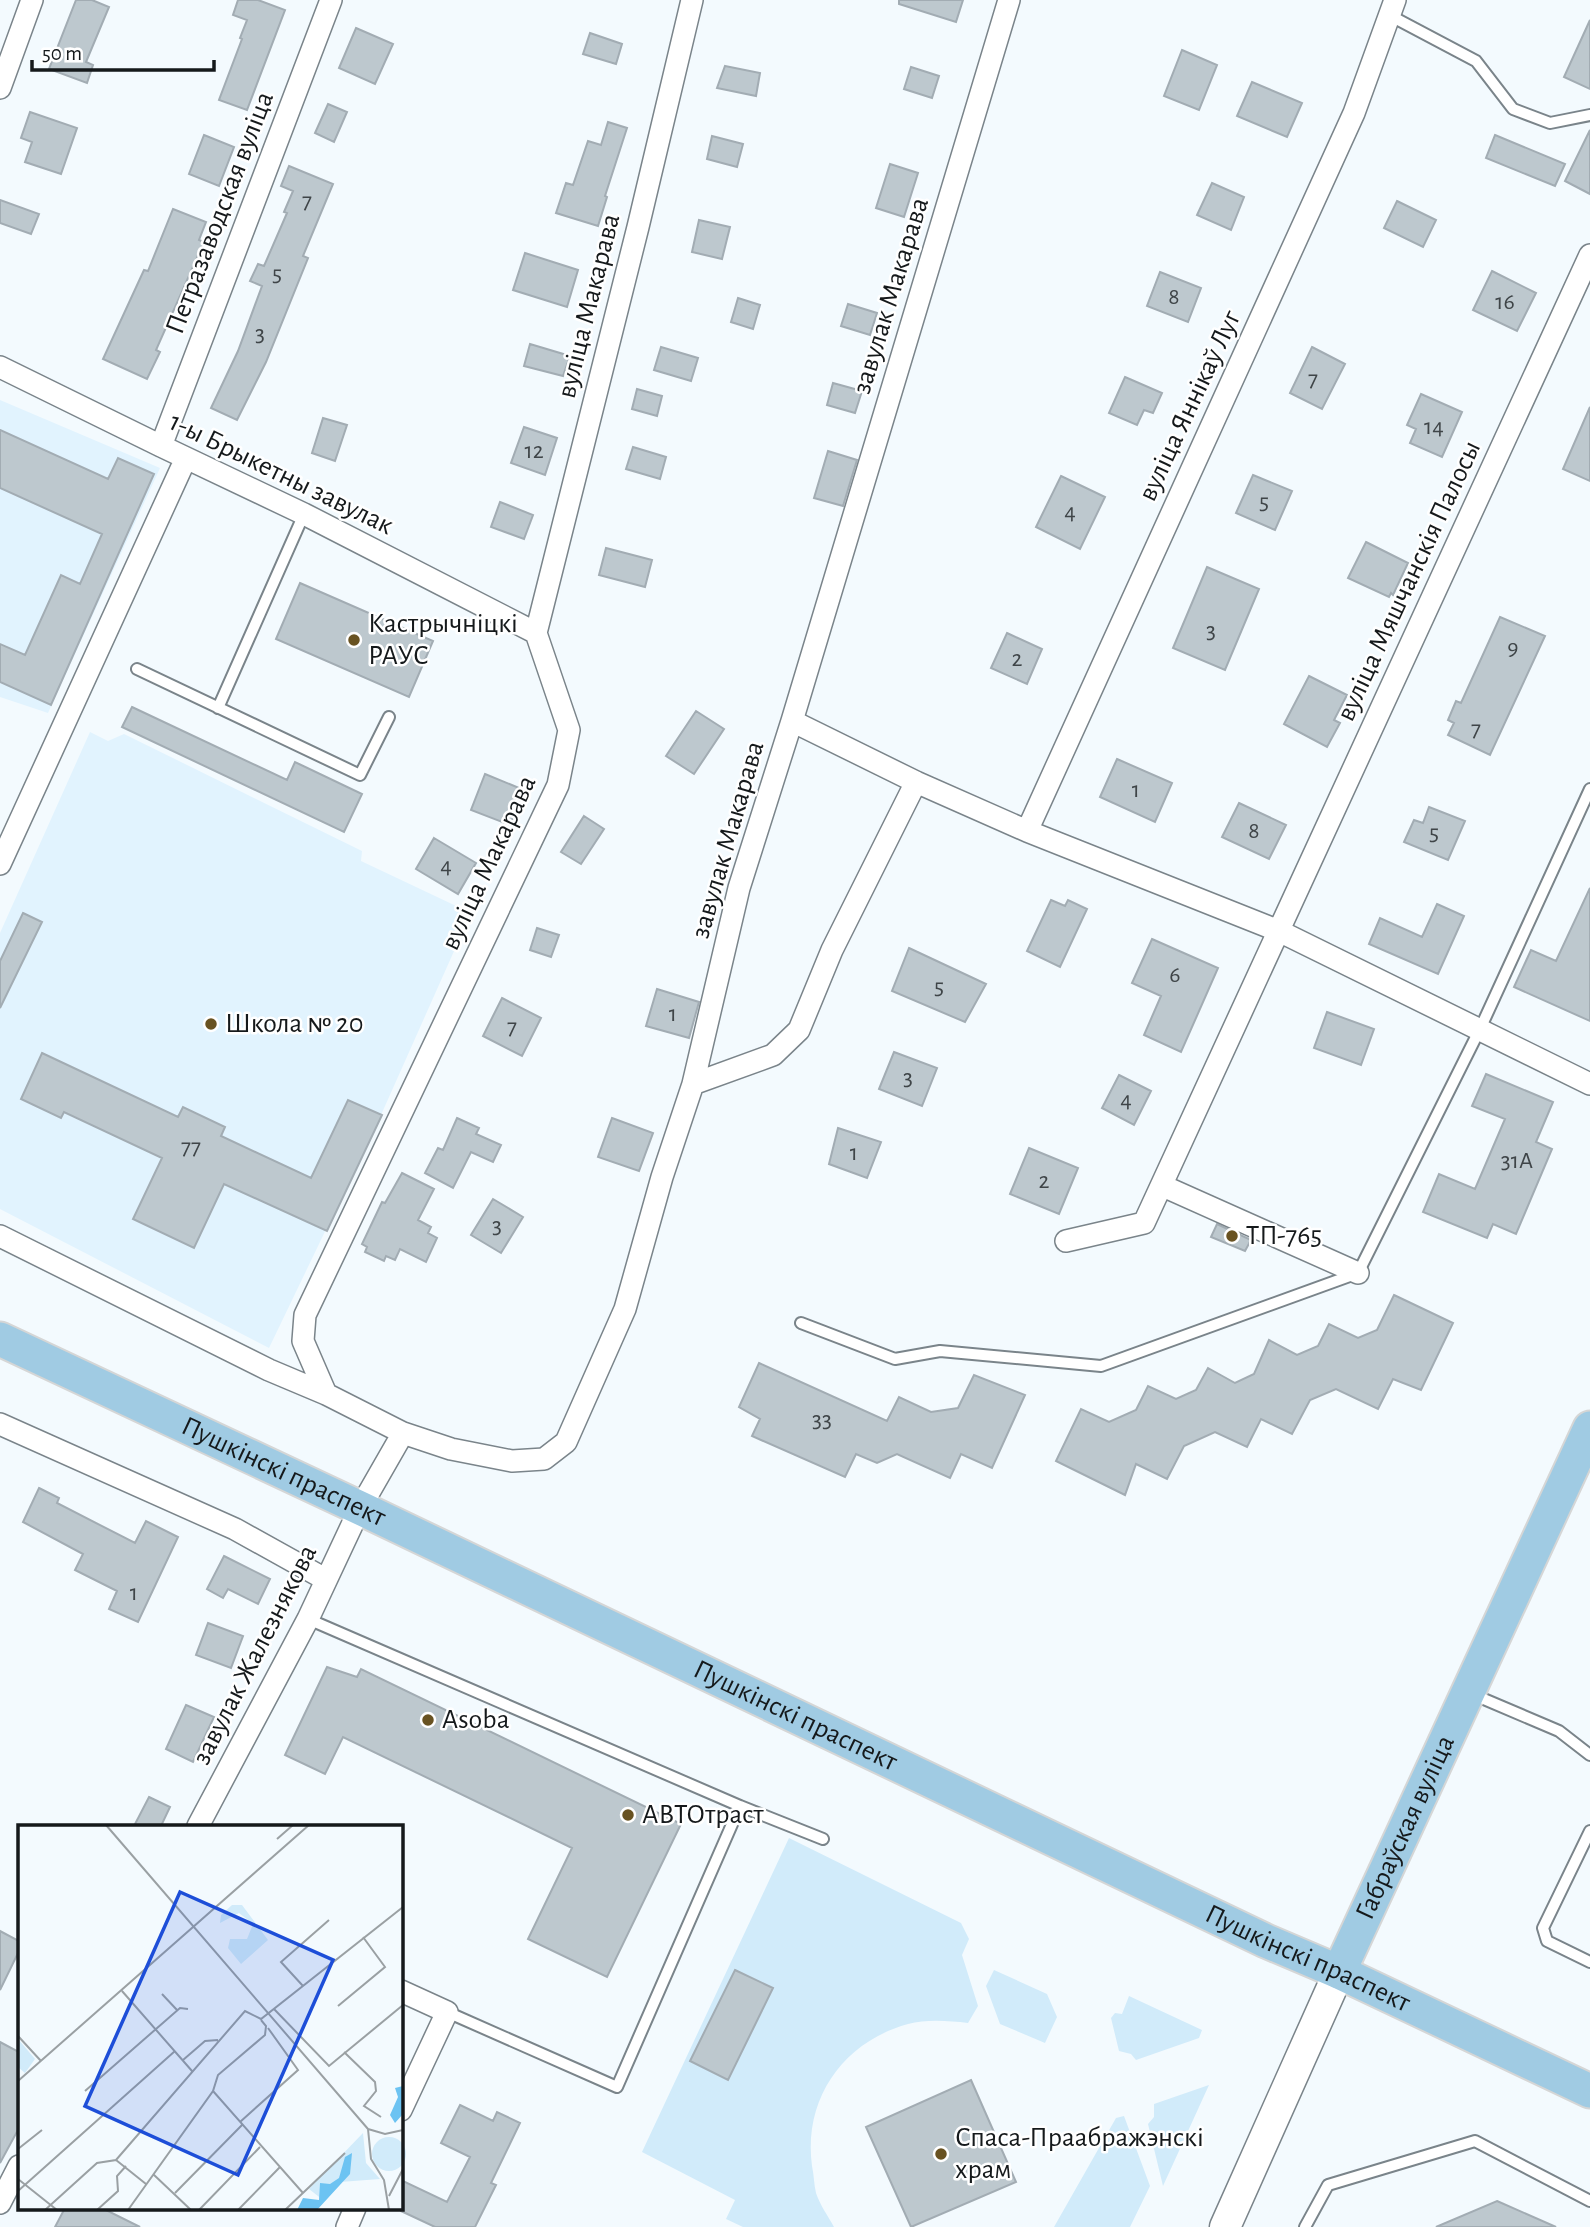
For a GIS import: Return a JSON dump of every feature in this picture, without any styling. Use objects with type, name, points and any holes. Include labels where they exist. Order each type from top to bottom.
[{"type":"main road","name":"Пушкінскі праспект","points":[[0,1339],[1266,1941],[1339,1972],[1590,2091]]},
{"type":"main road","name":"Габраўская вуліца","points":[[1225,2227],[1339,1972],[1590,1428]]},
{"type":"street","points":[[0,88],[32,0]]},
{"type":"street","name":"Петразаводская вуліца","points":[[161,446],[331,0]]},
{"type":"street","name":"вуліца Макарава","points":[[326,1394],[303,1341],[305,1315],[558,785],[569,730],[536,633],[692,0]]},
{"type":"street","name":"завулак Макарава","points":[[403,1433],[451,1449],[512,1461],[544,1459],[566,1442],[625,1309],[662,1177],[693,1084],[739,888],[792,721],[1009,0]]},
{"type":"street","name":"вуліца Яннікаў Луг","points":[[1027,831],[1354,113],[1392,8]]},
{"type":"street","name":"вуліца Мяшчанскія Палосы","points":[[1066,1241],[1144,1223],[1590,255]]},
{"type":"street","name":"1-ы Брыкетны завулак","points":[[0,367],[304,514],[536,633]]},
{"type":"street","points":[[0,864],[186,458]]},
{"type":"street","points":[[792,721],[916,782],[1027,831],[1279,931],[1590,1084]]},
{"type":"street","points":[[693,1084],[773,1055],[799,1030],[832,950],[916,782]]},
{"type":"street","points":[[1163,1186],[1358,1273]]},
{"type":"street","points":[[0,1236],[269,1370],[326,1394],[403,1433],[360,1508]]},
{"type":"street","points":[[0,1424],[235,1529],[325,1579]]},
{"type":"street","name":"завулак Жалезнякова","points":[[199,1825],[307,1619],[360,1508]]},
{"type":"street","points":[[402,1991],[447,2012],[402,2108]]},
{"type":"street","points":[[0,2203],[18,2168]]},
{"type":"street","points":[[346,2227],[354,2210]]},
{"type":"lane","points":[[1392,8],[1476,61],[1513,109],[1550,122],[1590,115]]},
{"type":"lane","points":[[218,708],[304,514]]},
{"type":"lane","points":[[137,669],[360,775],[388,717]]},
{"type":"lane","points":[[801,1323],[895,1359],[940,1351],[1101,1366],[1358,1273],[1480,1029],[1590,789]]},
{"type":"lane","points":[[307,1619],[740,1806],[823,1839]]},
{"type":"lane","points":[[1469,1693],[1559,1731],[1590,1755]]},
{"type":"lane","points":[[447,2012],[617,2087],[740,1806]]},
{"type":"lane","points":[[1590,1831],[1543,1928],[1547,1941],[1590,1962]]},
{"type":"lane","points":[[1305,2227],[1328,2185],[1475,2141],[1590,2201]]},
{"type":"shaded area","points":[[0,400],[160,468],[48,713],[0,697]]},
{"type":"shaded area","name":"Школа № 20","points":[[90,732],[108,741],[124,734],[362,851],[361,861],[471,913],[381,1115],[269,1348],[0,1209],[0,933]]},
{"type":"shaded area","points":[[789,1838],[961,1923],[969,1939],[962,1955],[978,2006],[968,2023],[923,2021],[885,2033],[864,2044],[832,2077],[821,2096],[811,2141],[816,2193],[834,2227],[743,2227],[726,2219],[735,2200],[642,2152]]},
{"type":"shaded area","points":[[994,1970],[1047,1994],[1057,2017],[1045,2043],[1000,2024],[986,1986]]},
{"type":"shaded area","points":[[1129,1996],[1202,2030],[1199,2038],[1136,2060],[1131,2054],[1119,2051],[1111,2018],[1115,2013],[1122,2014]]},
{"type":"shaded area","points":[[1209,2085],[1163,2186],[1148,2124],[1154,2117],[1154,2104]]},
{"type":"shaded area","points":[[1124,2116],[1150,2186],[1130,2227],[1054,2227],[1116,2118]]},
{"type":"building","points":[[76,0],[92,0],[109,7],[86,62],[93,65],[87,83],[49,69]]},
{"type":"building","points":[[238,0],[258,0],[285,10],[247,110],[219,100],[247,20],[233,15]]},
{"type":"building","points":[[899,0],[963,0],[956,22],[899,4]]},
{"type":"building","points":[[1590,20],[1590,89],[1564,77]]},
{"type":"building","points":[[356,28],[393,44],[375,84],[339,68]]},
{"type":"building","points":[[590,33],[622,44],[616,64],[583,54]]},
{"type":"building","points":[[1182,50],[1217,65],[1199,110],[1164,96]]},
{"type":"building","points":[[725,66],[760,73],[756,96],[717,88]]},
{"type":"building","points":[[911,67],[939,76],[932,98],[904,89]]},
{"type":"building","points":[[1252,82],[1302,103],[1287,137],[1237,116]]},
{"type":"building","points":[[328,104],[347,112],[334,142],[315,133]]},
{"type":"building","points":[[30,112],[77,128],[61,174],[25,162],[32,142],[21,138]]},
{"type":"building","points":[[608,122],[627,128],[598,226],[556,213],[566,183],[573,185],[588,141],[601,145]]},
{"type":"building","points":[[1590,130],[1590,194],[1565,181]]},
{"type":"building","points":[[204,135],[234,147],[219,186],[189,174]]},
{"type":"building","points":[[1495,135],[1565,164],[1555,186],[1486,158]]},
{"type":"building","points":[[712,136],[743,144],[737,167],[707,159]]},
{"type":"building","points":[[890,164],[918,173],[904,217],[876,208]]},
{"type":"building","points":[[289,166],[333,184],[303,256],[308,258],[266,362],[237,420],[211,408],[238,351],[262,286],[250,281],[258,264],[264,266],[287,213],[284,212],[293,191],[281,186]]},
{"type":"building","points":[[1212,183],[1244,197],[1231,230],[1197,215]]},
{"type":"building","points":[[0,200],[39,214],[31,234],[0,223]]},
{"type":"building","points":[[1397,201],[1436,220],[1423,247],[1384,228]]},
{"type":"building","points":[[173,209],[206,222],[199,240],[204,242],[156,350],[160,352],[147,379],[103,359],[144,270],[148,271]]},
{"type":"building","points":[[699,220],[730,227],[722,259],[692,252]]},
{"type":"building","points":[[525,253],[578,270],[567,307],[513,290]]},
{"type":"building","points":[[1492,271],[1536,293],[1517,331],[1473,310]]},
{"type":"building","points":[[1160,272],[1201,288],[1188,322],[1147,306]]},
{"type":"building","points":[[738,298],[760,305],[753,329],[731,322]]},
{"type":"building","points":[[848,304],[877,313],[870,335],[841,326]]},
{"type":"building","points":[[530,344],[570,356],[563,376],[524,366]]},
{"type":"building","points":[[661,347],[698,358],[691,381],[654,370]]},
{"type":"building","points":[[1312,347],[1345,364],[1322,409],[1290,393]]},
{"type":"building","points":[[1125,377],[1162,393],[1153,413],[1144,410],[1137,425],[1109,413]]},
{"type":"building","points":[[833,383],[862,391],[855,413],[827,405]]},
{"type":"building","points":[[637,389],[662,396],[657,416],[632,409]]},
{"type":"building","points":[[1421,394],[1462,412],[1442,457],[1410,443],[1416,429],[1407,425]]},
{"type":"building","points":[[1590,407],[1590,481],[1563,469]]},
{"type":"building","points":[[323,418],[347,425],[335,461],[312,453]]},
{"type":"building","points":[[524,427],[557,438],[545,475],[511,463]]},
{"type":"building","points":[[0,430],[108,479],[118,458],[154,474],[51,705],[0,682],[0,644],[25,655],[61,575],[80,584],[102,534],[0,488]]},
{"type":"building","points":[[633,447],[666,457],[660,479],[626,469]]},
{"type":"building","points":[[828,451],[857,460],[843,506],[814,498]]},
{"type":"building","points":[[1253,475],[1292,491],[1275,530],[1236,513]]},
{"type":"building","points":[[1061,476],[1105,497],[1080,549],[1036,527]]},
{"type":"building","points":[[500,502],[533,515],[524,539],[491,527]]},
{"type":"building","points":[[1366,542],[1408,563],[1393,595],[1391,593],[1389,597],[1348,578]]},
{"type":"building","points":[[606,548],[652,560],[645,587],[599,575]]},
{"type":"building","points":[[1207,567],[1259,589],[1225,670],[1173,648]]},
{"type":"building","name":"Кастрычніцкі РАУС","points":[[300,583],[433,641],[409,697],[276,639]]},
{"type":"building","points":[[1500,617],[1545,636],[1490,755],[1448,735],[1454,723],[1448,720],[1456,701],[1461,703]]},
{"type":"building","points":[[1007,633],[1042,649],[1027,684],[991,668]]},
{"type":"building","points":[[1309,676],[1347,695],[1334,720],[1340,723],[1327,747],[1284,724]]},
{"type":"building","points":[[132,707],[287,780],[295,762],[362,794],[344,832],[122,727]]},
{"type":"building","points":[[696,711],[724,729],[694,774],[666,756]]},
{"type":"building","points":[[1117,759],[1172,783],[1155,822],[1100,797]]},
{"type":"building","points":[[485,774],[524,790],[510,825],[471,810]]},
{"type":"building","points":[[1239,803],[1286,825],[1269,859],[1222,837]]},
{"type":"building","points":[[1429,807],[1465,821],[1448,860],[1404,842],[1414,820],[1423,823]]},
{"type":"building","points":[[584,816],[604,829],[581,864],[561,852]]},
{"type":"building","points":[[434,838],[476,863],[458,894],[416,869]]},
{"type":"building","points":[[1590,888],[1590,1021],[1514,987],[1531,950],[1556,961]]},
{"type":"building","points":[[1051,900],[1065,906],[1068,900],[1087,909],[1060,967],[1027,951]]},
{"type":"building","points":[[1437,904],[1464,916],[1438,974],[1369,944],[1380,918],[1422,937]]},
{"type":"building","points":[[23,913],[42,922],[0,1008],[0,961]]},
{"type":"building","points":[[537,928],[559,935],[551,957],[530,950]]},
{"type":"building","points":[[1152,939],[1218,968],[1181,1052],[1144,1035],[1161,996],[1132,983]]},
{"type":"building","points":[[909,948],[986,984],[965,1022],[892,991]]},
{"type":"building","points":[[657,989],[699,1002],[689,1038],[646,1026]]},
{"type":"building","points":[[502,998],[541,1018],[522,1056],[483,1036]]},
{"type":"building","points":[[1327,1012],[1374,1029],[1361,1065],[1314,1048]]},
{"type":"building","points":[[894,1052],[937,1068],[922,1106],[879,1089]]},
{"type":"building","points":[[42,1053],[178,1117],[183,1107],[225,1127],[221,1136],[311,1178],[348,1100],[382,1115],[327,1231],[224,1184],[194,1248],[133,1219],[162,1158],[64,1112],[61,1118],[21,1099]]},
{"type":"building","points":[[1486,1074],[1553,1102],[1536,1142],[1552,1149],[1516,1234],[1493,1224],[1487,1238],[1423,1212],[1439,1174],[1475,1189],[1505,1119],[1472,1106]]},
{"type":"building","points":[[1119,1075],[1151,1091],[1134,1125],[1102,1108]]},
{"type":"building","points":[[457,1118],[479,1128],[476,1134],[501,1145],[493,1162],[471,1152],[453,1188],[425,1173],[438,1148],[443,1150]]},
{"type":"building","points":[[612,1118],[653,1133],[639,1171],[598,1157]]},
{"type":"building","points":[[838,1128],[881,1142],[867,1178],[829,1164]]},
{"type":"building","points":[[1029,1148],[1078,1168],[1059,1214],[1010,1194]]},
{"type":"building","points":[[402,1173],[434,1189],[418,1220],[431,1227],[428,1233],[437,1238],[426,1262],[400,1249],[395,1260],[386,1256],[384,1261],[365,1252],[367,1247],[362,1244],[382,1202],[385,1203]]},
{"type":"building","points":[[493,1199],[523,1217],[501,1253],[471,1235]]},
{"type":"building","name":"ТП-765","points":[[1217,1224],[1251,1240],[1245,1251],[1211,1237]]},
{"type":"building","points":[[1394,1295],[1453,1323],[1421,1390],[1393,1379],[1378,1409],[1336,1389],[1310,1400],[1292,1434],[1261,1419],[1247,1447],[1215,1432],[1184,1446],[1167,1479],[1136,1464],[1125,1495],[1056,1461],[1081,1409],[1109,1422],[1136,1410],[1148,1386],[1176,1399],[1196,1390],[1208,1368],[1235,1383],[1254,1374],[1269,1340],[1297,1355],[1318,1346],[1329,1324],[1358,1338],[1377,1330]]},
{"type":"building","points":[[759,1363],[887,1421],[899,1397],[931,1412],[958,1408],[974,1375],[1025,1395],[992,1468],[961,1454],[950,1478],[897,1454],[877,1463],[856,1454],[845,1477],[752,1436],[760,1419],[739,1407]]},
{"type":"building","points":[[39,1488],[59,1498],[57,1503],[135,1543],[146,1521],[178,1537],[138,1622],[109,1609],[117,1591],[75,1570],[83,1554],[23,1522]]},
{"type":"building","points":[[224,1556],[270,1579],[258,1604],[228,1589],[223,1598],[207,1589]]},
{"type":"building","points":[[208,1623],[243,1636],[231,1668],[196,1655]]},
{"type":"building","name":"АВТОтраст","points":[[327,1667],[357,1677],[361,1669],[681,1824],[607,1977],[528,1939],[572,1848],[343,1737],[325,1774],[285,1755]]},
{"type":"building","points":[[186,1705],[214,1717],[193,1762],[166,1749]]},
{"type":"building","points":[[149,1797],[170,1807],[161,1825],[135,1825]]},
{"type":"building","points":[[0,1931],[18,1940],[18,1953],[0,1990]]},
{"type":"building","points":[[735,1970],[773,1988],[728,2080],[690,2061]]},
{"type":"building","points":[[0,2042],[18,2051],[18,2130],[0,2163]]},
{"type":"building","name":"Спаса-Праабражэнскі храм","points":[[971,2080],[1016,2182],[911,2227],[866,2127]]},
{"type":"building","points":[[460,2105],[493,2121],[497,2112],[520,2123],[491,2183],[496,2185],[475,2227],[435,2227],[401,2211],[402,2180],[447,2202],[470,2157],[441,2143]]},
{"type":"building","points":[[1497,2201],[1556,2227],[1436,2227]]},
{"type":"building","points":[[64,2210],[106,2210],[140,2227],[55,2227]]},
{"type":"place","name":"Кастрычніцкі РАУС","points":[[354,640]]},
{"type":"place","name":"Школа № 20","points":[[211,1024]]},
{"type":"place","name":"ТП-765","points":[[1232,1236]]},
{"type":"place","name":"Asoba","points":[[428,1720]]},
{"type":"place","name":"АВТОтраст","points":[[628,1815]]},
{"type":"place","name":"Спаса-Праабражэнскі храм","points":[[941,2154]]}]
